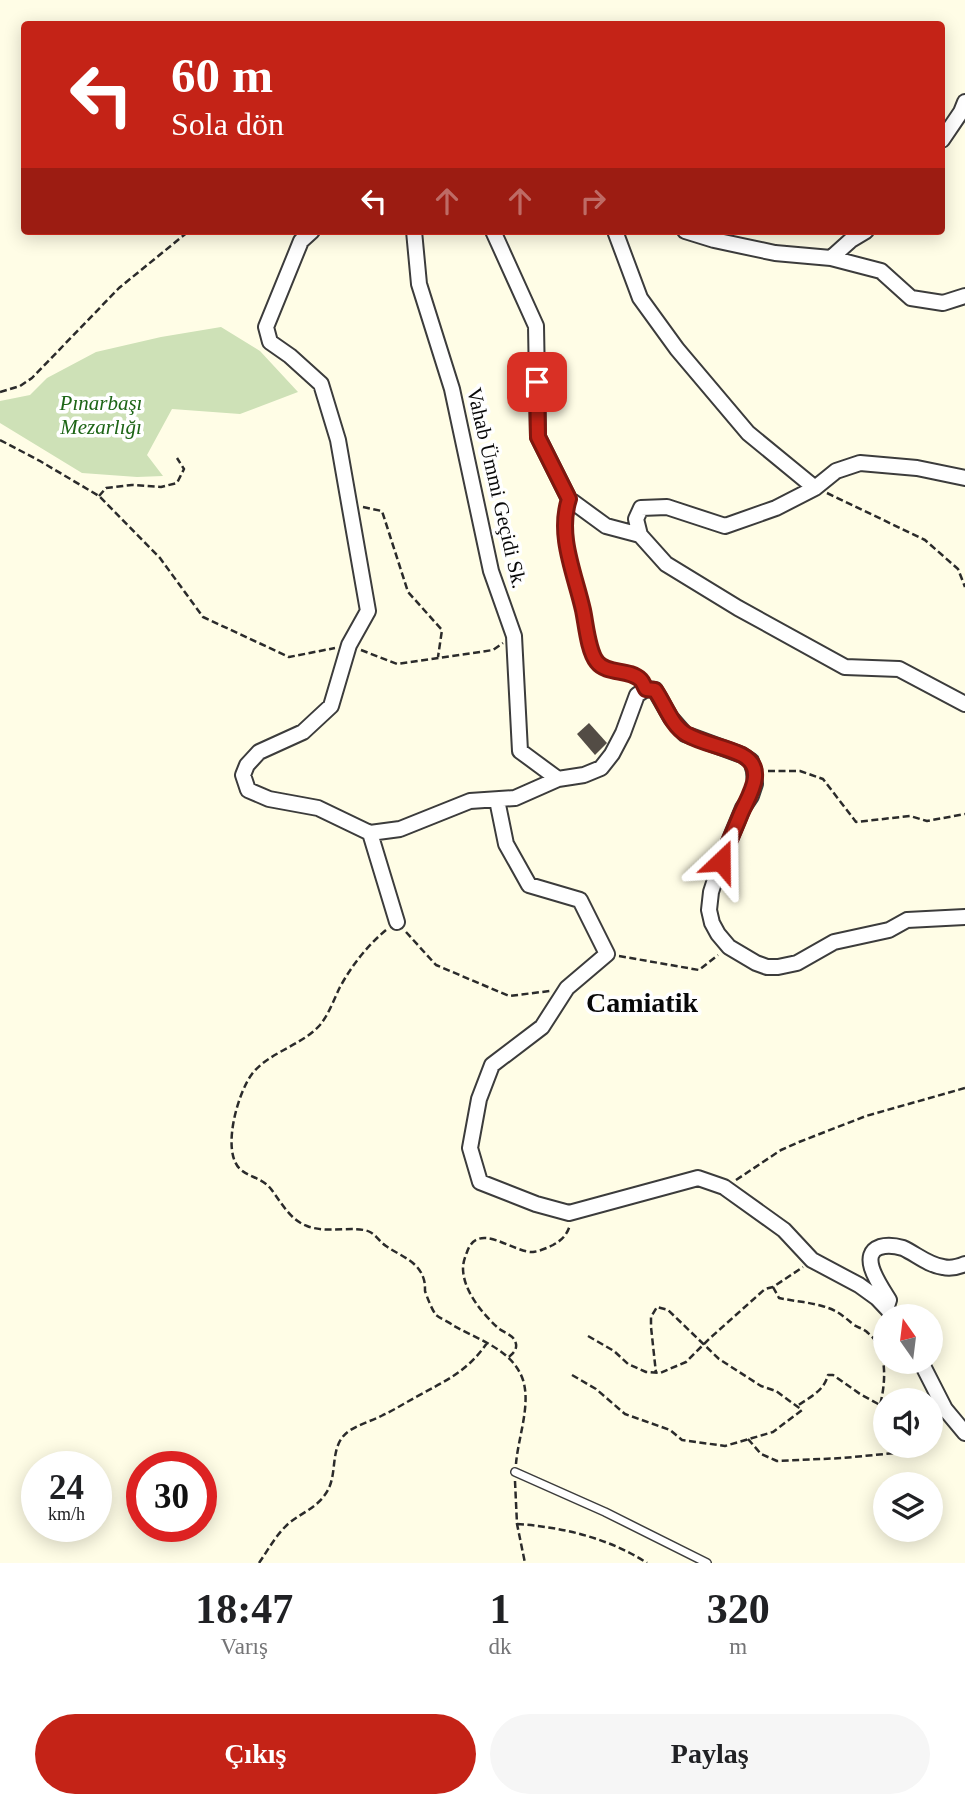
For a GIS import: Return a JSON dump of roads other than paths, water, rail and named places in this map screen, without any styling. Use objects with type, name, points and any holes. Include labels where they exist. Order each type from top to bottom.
[{"type":"street","points":[[945,135],[965,102]]},
{"type":"street","points":[[308,235],[301,242],[265,327],[270,342],[321,384],[338,440],[368,611],[349,645],[331,706],[303,732],[259,752],[247,765],[243,775],[248,790],[269,799],[318,808],[370,832],[400,829],[470,801],[515,798],[558,779],[584,775],[601,768],[623,733],[637,695],[646,689],[655,690],[671,718],[685,734],[742,755],[751,761],[754,771],[755,784],[751,796],[743,808],[711,892],[709,910],[712,923],[729,947],[756,964],[778,967],[797,962],[834,942],[889,930],[907,920],[965,916]]},
{"type":"street","name":"Vahab Ümmi Geçidi Sk.","points":[[414,235],[419,284],[452,389],[491,571],[514,636],[520,751],[558,779]]},
{"type":"street","points":[[495,235],[536,326],[538,437],[569,499],[606,526],[640,535]]},
{"type":"street","points":[[616,235],[640,298],[677,349],[748,433],[816,488]]},
{"type":"street","points":[[698,235],[775,253],[831,258],[881,271],[911,298],[943,303],[965,296]]},
{"type":"street","points":[[831,258],[859,235]]},
{"type":"street","points":[[965,478],[917,468],[860,463],[836,471],[816,488],[776,508],[725,526],[667,507],[641,509],[636,519],[640,535],[666,564],[738,608],[845,667],[899,669],[965,704]]},
{"type":"street","points":[[497,800],[506,844],[529,885],[580,900],[607,954],[567,988],[542,1027],[492,1065],[479,1099],[470,1148],[480,1182],[536,1204],[569,1213],[698,1178],[724,1187],[784,1230],[812,1260],[859,1285],[881,1304]]},
{"type":"street","points":[[370,832],[397,922]]},
{"type":"street","points":[[889,1304],[870,1261],[872,1253],[878,1248],[903,1248],[942,1267],[953,1268],[965,1264]]},
{"type":"street","points":[[927,1374],[945,1409],[965,1433]]},
{"type":"lane","points":[[569,499],[565,526],[568,552],[593,655],[599,665],[608,670],[640,678],[646,689]]},
{"type":"lane","points":[[515,1472],[605,1512],[707,1563]]},
{"type":"district","name":"Camiatik","points":[[642,1002]]},
{"type":"park label","name":"Pınarbaşı Mezarlığı","points":[[101,415]]}]
